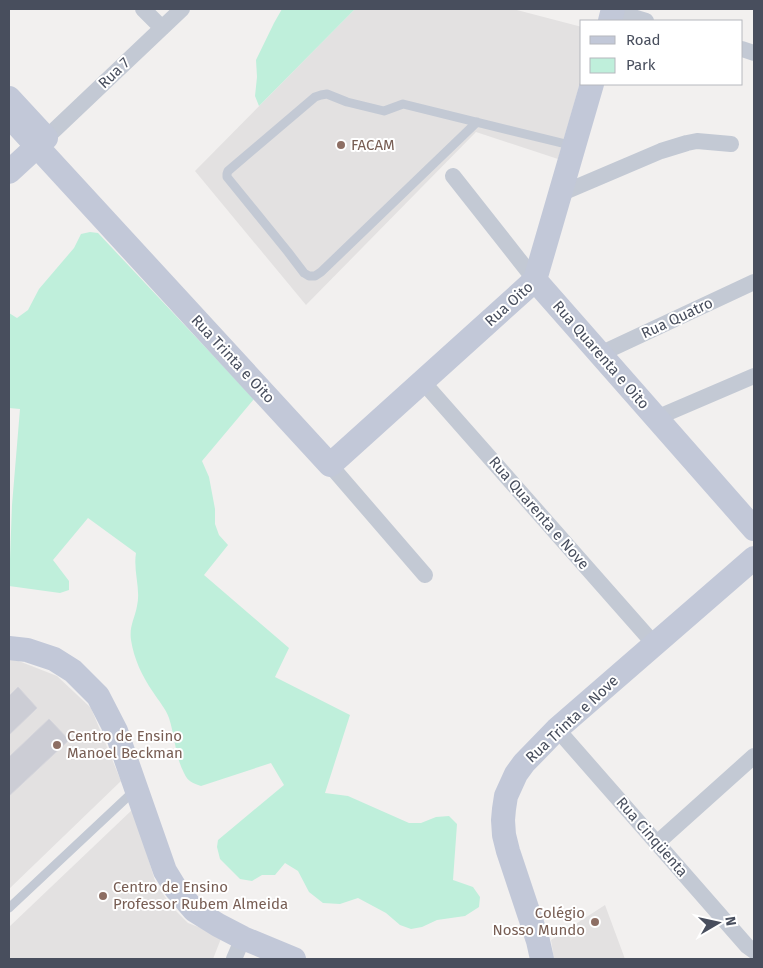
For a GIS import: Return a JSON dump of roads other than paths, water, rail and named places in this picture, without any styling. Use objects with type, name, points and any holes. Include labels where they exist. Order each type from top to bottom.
[{"type":"street","points":[[143,9],[162,28]]},
{"type":"street","name":"Rua 7","points":[[37,138],[182,9]]},
{"type":"street","points":[[612,14],[641,20]]},
{"type":"street","name":"Rua Oito","points":[[330,465],[536,280],[592,85]]},
{"type":"street","points":[[9,98],[37,138]]},
{"type":"street","points":[[9,116],[37,138]]},
{"type":"street","points":[[9,154],[37,138]]},
{"type":"street","points":[[9,172],[37,138]]},
{"type":"street","name":"Rua Trinta e Oito","points":[[37,138],[330,465],[425,575]]},
{"type":"street","points":[[560,194],[675,146],[697,141],[731,144]]},
{"type":"street","name":"Rua Quarenta e Oito","points":[[453,176],[536,280],[754,529]]},
{"type":"street","name":"Rua Quatro","points":[[600,354],[754,282]]},
{"type":"street","points":[[656,418],[754,376]]},
{"type":"street","name":"Rua Quarenta e Nove","points":[[423,382],[654,645]]},
{"type":"street","name":"Rua Trinta e Nove","points":[[542,959],[504,835],[503,820],[506,796],[516,774],[557,729],[754,558]]},
{"type":"street","points":[[9,648],[27,650],[54,659],[74,671],[98,696],[116,731],[165,871],[176,889],[194,910],[243,938],[294,959]]},
{"type":"street","name":"Rua Cinqüenta","points":[[557,729],[750,948]]},
{"type":"street","points":[[658,843],[754,756]]},
{"type":"street","points":[[234,959],[243,938]]},
{"type":"lane","points":[[477,122],[321,272],[314,276],[304,273],[227,178],[226,174],[228,170],[315,97],[327,94],[347,102],[384,110],[403,104],[477,122],[574,146]]},
{"type":"lane","points":[[9,908],[136,790]]},
{"type":"place","name":"FACAM","points":[[341,145]]},
{"type":"place","name":"Centro de Ensino Manoel Beckman","points":[[57,745]]},
{"type":"place","name":"Centro de Ensino Professor Rubem Almeida","points":[[103,896]]},
{"type":"place","name":"Colégio Nosso Mundo","points":[[595,922]]}]
